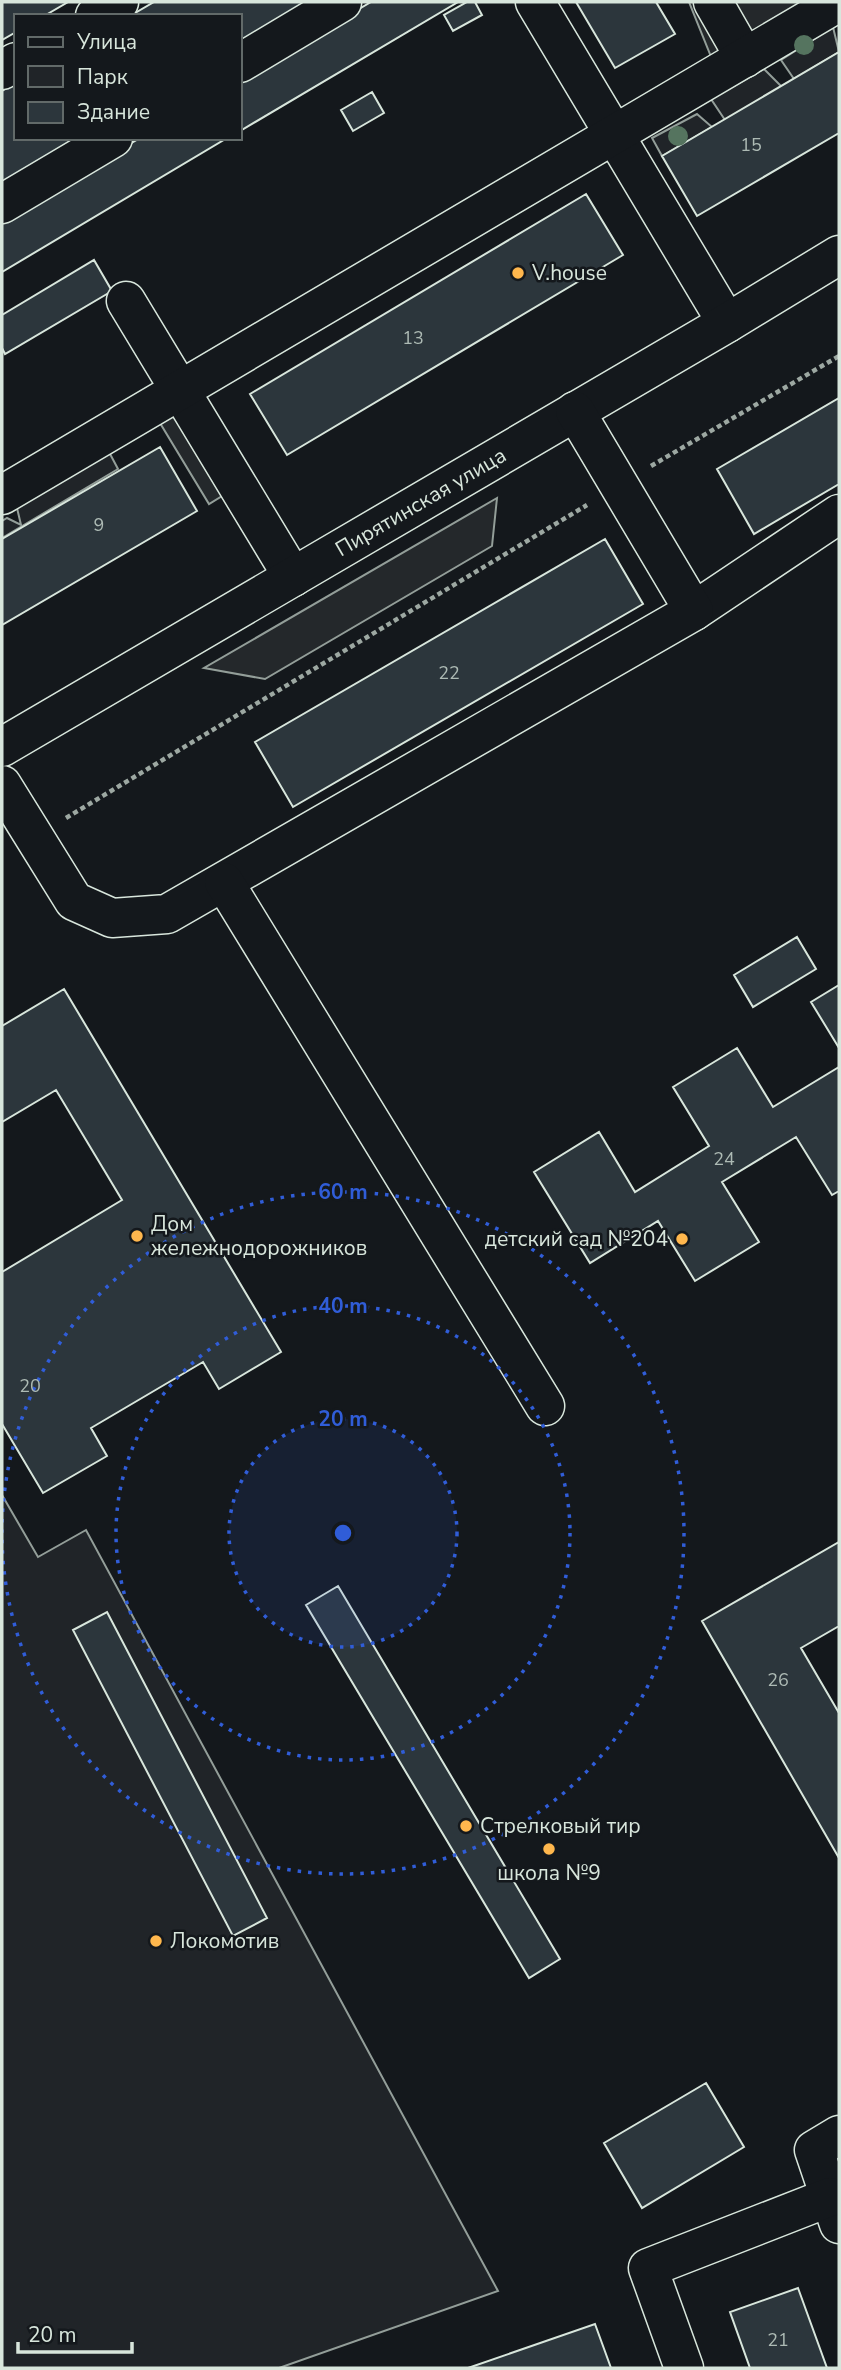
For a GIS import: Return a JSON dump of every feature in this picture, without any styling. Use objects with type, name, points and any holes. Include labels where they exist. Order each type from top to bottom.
[{"type":"street","points":[[98,14],[119,2]]},
{"type":"street","points":[[242,62],[342,2]]},
{"type":"street","points":[[535,2],[727,323]]},
{"type":"street","points":[[713,2],[746,58]]},
{"type":"street","points":[[2,495],[839,2]]},
{"type":"street","points":[[2,204],[110,140]]},
{"type":"street","name":"Пирятинская улица","points":[[2,747],[839,255]]},
{"type":"street","points":[[126,301],[293,577]]},
{"type":"street","points":[[575,411],[694,611]]},
{"type":"street","points":[[2,785],[74,901],[112,918],[167,915],[694,611],[839,514]]},
{"type":"street","points":[[224,882],[545,1406]]},
{"type":"street","points":[[684,2368],[648,2268],[835,2211],[814,2150],[839,2135]]},
{"type":"path","points":[[34,837],[619,485],[839,356]]},
{"type":"green space","points":[[833,27],[839,52],[794,79],[781,60]]},
{"type":"green space","points":[[764,69],[782,87],[725,120],[711,99]]},
{"type":"green space","points":[[697,114],[712,127],[662,156],[652,138]]},
{"type":"green space","points":[[109,452],[118,469],[2,538],[2,521],[7,518],[21,525],[17,508]]},
{"type":"green space","name":"Локомотив","points":[[2,1495],[38,1557],[86,1530],[498,2291],[279,2368],[2,2368]]},
{"type":"shaded area","points":[[689,2],[824,2],[716,69]]},
{"type":"shaded area","points":[[186,407],[235,488],[209,504],[160,423]]},
{"type":"shaded area","points":[[497,498],[492,546],[265,679],[204,668]]},
{"type":"building","points":[[2,2],[68,2],[47,14],[14,14],[14,33],[2,40]]},
{"type":"building","points":[[154,2],[314,2],[242,44],[242,14],[133,14]]},
{"type":"building","points":[[371,2],[458,2],[242,130],[242,78]]},
{"type":"building","points":[[467,2],[475,2],[482,15],[453,31],[444,15]]},
{"type":"building","points":[[576,2],[656,2],[675,34],[615,68]]},
{"type":"building","points":[[839,52],[839,133],[697,216],[662,156]]},
{"type":"building","points":[[14,83],[14,140],[78,140],[2,184],[2,91]]},
{"type":"building","points":[[372,92],[384,113],[353,131],[341,110]]},
{"type":"building","points":[[137,140],[224,140],[2,272],[2,220]]},
{"type":"building","points":[[586,194],[623,255],[287,455],[250,394]]},
{"type":"building","points":[[94,260],[112,291],[5,354],[2,348],[2,315]]},
{"type":"building","points":[[839,398],[839,484],[754,534],[717,469]]},
{"type":"building","points":[[160,447],[197,511],[2,625],[2,539]]},
{"type":"building","points":[[605,539],[643,604],[293,807],[255,742]]},
{"type":"building","points":[[797,937],[816,969],[753,1007],[734,975]]},
{"type":"building","points":[[839,985],[839,1048],[811,1002]]},
{"type":"building","name":"Дом жележнодорожников","points":[[64,989],[281,1352],[219,1389],[203,1362],[91,1428],[107,1456],[43,1493],[2,1424],[2,1272],[122,1200],[56,1090],[2,1122],[2,1026]]},
{"type":"building","points":[[737,1048],[773,1107],[839,1067],[839,1191],[832,1195],[796,1137],[722,1182],[759,1242],[695,1281],[658,1221],[590,1263],[534,1172],[599,1132],[635,1192],[709,1146],[673,1087]]},
{"type":"building","points":[[839,1542],[839,1626],[801,1648],[839,1713],[839,1858],[702,1621]]},
{"type":"building","points":[[338,1586],[560,1959],[529,1978],[306,1605]]},
{"type":"building","points":[[107,1612],[267,1918],[233,1936],[73,1630]]},
{"type":"building","points":[[706,2083],[744,2147],[642,2208],[604,2143]]},
{"type":"building","points":[[798,2288],[827,2368],[750,2368],[730,2312]]},
{"type":"building","points":[[595,2324],[611,2368],[468,2368]]},
{"type":"place","name":"V.house","points":[[518,273]]},
{"type":"place","name":"Дом жележнодорожников","points":[[137,1236]]},
{"type":"place","name":"детский сад №204","points":[[682,1239]]},
{"type":"place","name":"Стрелковый тир","points":[[466,1826]]},
{"type":"place","name":"школа №9","points":[[549,1849]]},
{"type":"place","name":"Локомотив","points":[[156,1941]]}]
